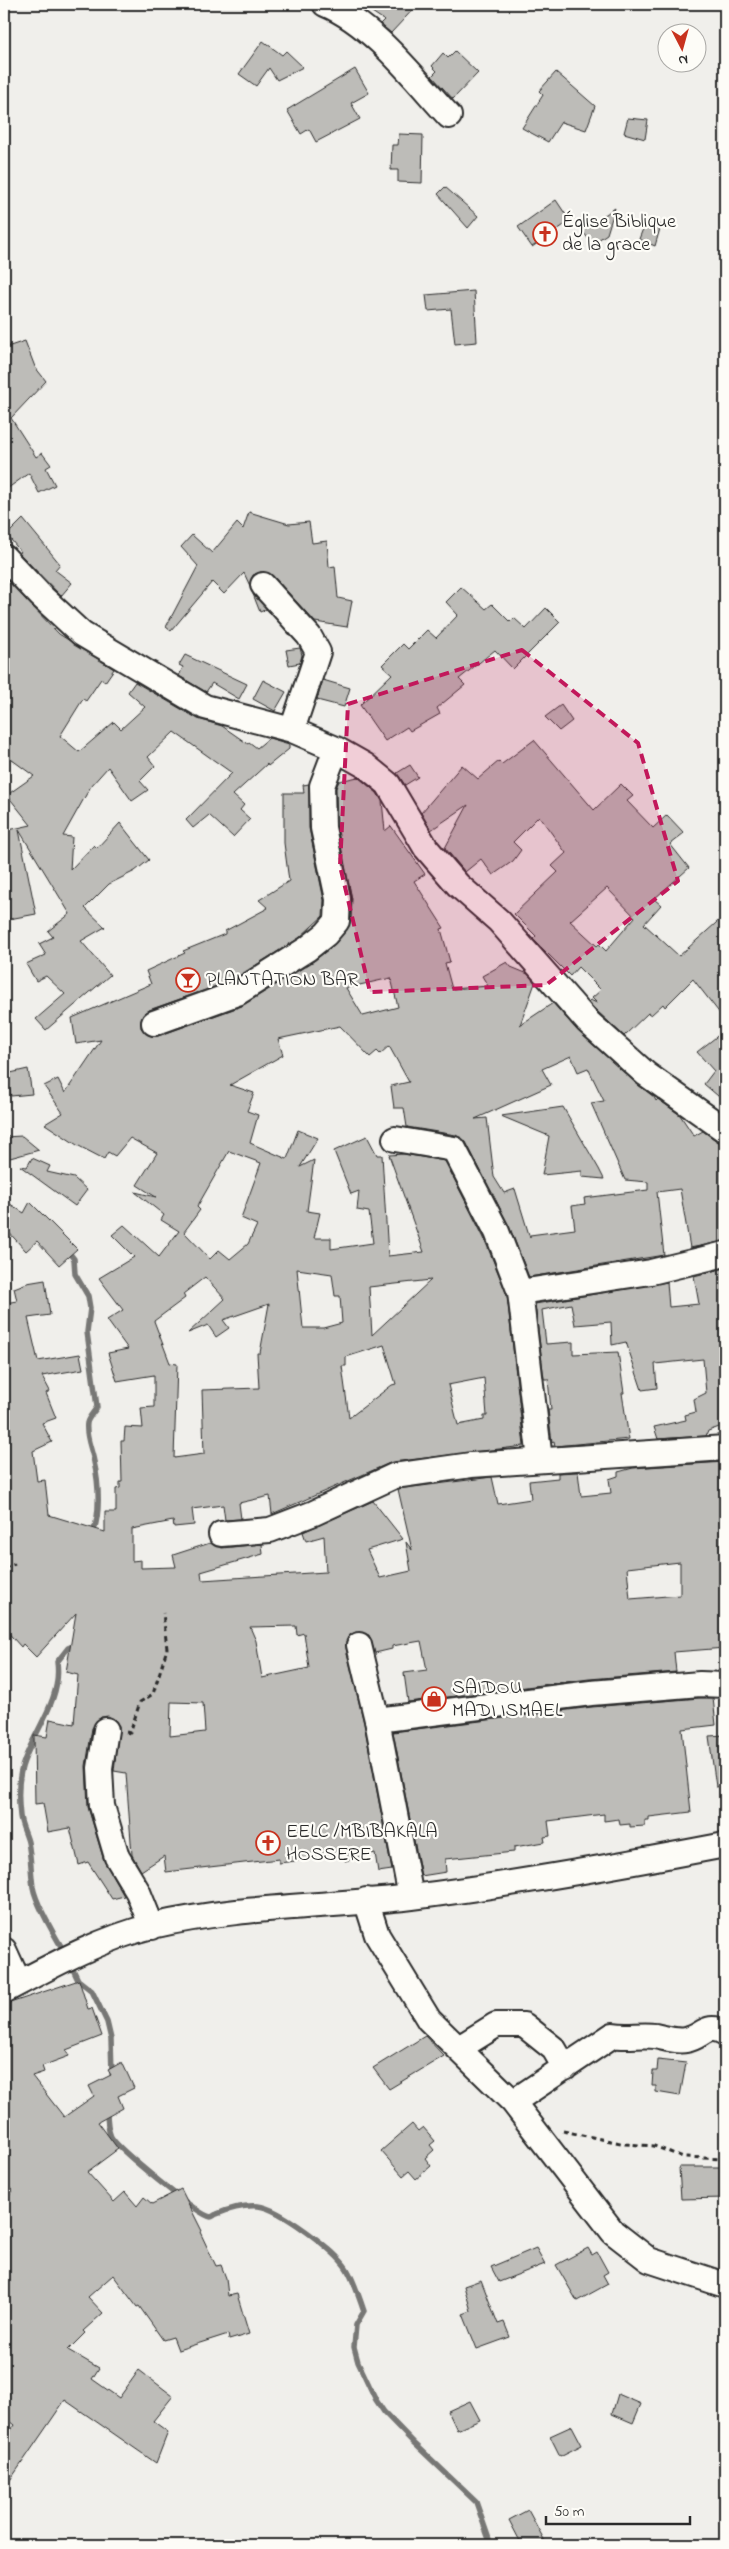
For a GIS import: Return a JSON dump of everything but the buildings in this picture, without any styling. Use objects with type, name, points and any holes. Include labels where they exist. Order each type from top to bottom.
[{"type":"street","points":[[333,5],[388,49],[449,116]]},
{"type":"street","points":[[4,558],[40,596],[82,634],[205,707],[292,730],[336,749],[366,766],[388,784],[426,848],[458,885],[499,920],[587,1021],[646,1074],[725,1130]]},
{"type":"street","points":[[264,585],[309,636],[318,652],[292,730]]},
{"type":"street","points":[[154,1023],[237,992],[307,949],[326,934],[337,921],[338,899],[322,828],[322,786],[336,749]]},
{"type":"street","points":[[395,1139],[454,1149],[497,1232],[520,1292],[540,1460]]},
{"type":"street","points":[[520,1292],[651,1272],[725,1254]]},
{"type":"street","points":[[221,1534],[270,1530],[314,1513],[394,1476],[471,1465],[725,1448]]},
{"type":"street","points":[[360,1644],[377,1720],[410,1897]]},
{"type":"street","points":[[377,1720],[591,1693],[700,1684],[725,1686]]},
{"type":"street","points":[[106,1730],[100,1768],[102,1806],[117,1857],[138,1892],[152,1927]]},
{"type":"street","points":[[4,1950],[11,1987],[88,1948],[152,1927],[237,1912],[410,1897],[588,1871],[725,1845]]},
{"type":"street","points":[[366,1900],[376,1935],[429,2020],[513,2102],[613,2232],[649,2260],[725,2285]]},
{"type":"street","points":[[459,2048],[496,2025],[524,2025],[554,2049],[565,2068]]},
{"type":"street","points":[[513,2102],[613,2035],[625,2037],[656,2036],[687,2040],[708,2029],[717,2028],[725,2033]]},
{"type":"path","points":[[4,1568],[15,1564]]},
{"type":"path","points":[[106,1730],[130,1733],[140,1702],[153,1694],[167,1649],[163,1613]]},
{"type":"path","points":[[530,2125],[625,2144],[654,2146],[683,2156],[725,2159]]},
{"type":"highlighted area","points":[[522,650],[638,743],[678,881],[546,985],[370,992],[340,866],[348,704]]},
{"type":"waterway","points":[[67,1250],[74,1259],[75,1274],[88,1296],[90,1308],[87,1332],[97,1407],[87,1423],[87,1428],[98,1489],[97,1519],[92,1535]]},
{"type":"waterway","points":[[65,1953],[47,1921],[33,1887],[28,1842],[21,1823],[19,1789],[24,1761],[47,1713],[56,1688],[58,1676],[57,1662],[68,1648],[77,1644]]},
{"type":"waterway","points":[[70,1963],[78,1980],[92,1991],[107,2022],[111,2039],[112,2074]]},
{"type":"waterway","points":[[107,2110],[110,2134],[117,2144],[191,2206],[212,2217],[227,2210],[248,2206],[258,2206],[267,2209],[292,2222],[320,2242],[341,2261],[352,2278],[364,2311],[356,2325],[354,2347],[358,2362],[376,2400],[384,2412],[414,2443],[476,2502],[491,2545]]},
{"type":"place","name":"Église Biblique de la grace","points":[[545,234]]},
{"type":"place","name":"PLANTATION BAR","points":[[188,980]]},
{"type":"place","name":"SAIDOU MADI ISMAEL","points":[[434,1699]]},
{"type":"place","name":"EELC /MBIBAKALA HOSSERE","points":[[268,1843]]}]
